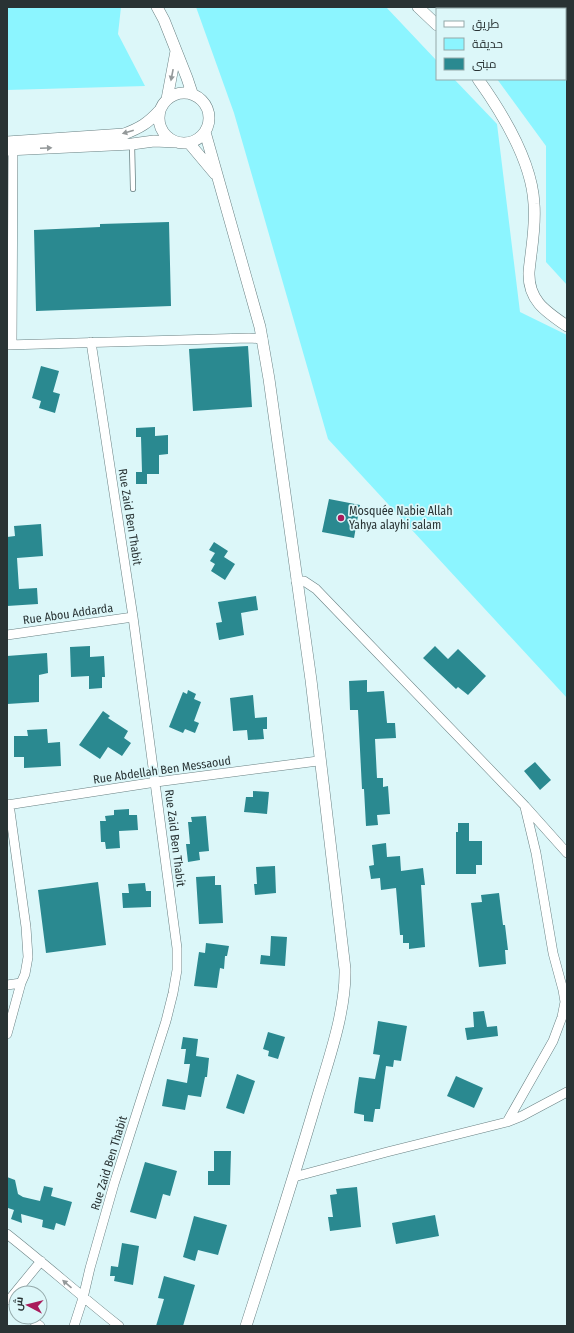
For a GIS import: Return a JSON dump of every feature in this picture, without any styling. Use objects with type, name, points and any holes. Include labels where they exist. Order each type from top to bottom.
[{"type":"street","points":[[157,7],[164,20],[192,93]]},
{"type":"street","points":[[418,7],[436,24]]},
{"type":"street","points":[[167,99],[176,50]]},
{"type":"street","points":[[479,80],[502,114],[520,149],[526,167],[534,203],[534,222],[529,272],[532,294],[544,309],[567,326]]},
{"type":"street","points":[[178,92],[192,93],[203,100],[209,111],[209,119],[205,132],[201,137],[189,143],[154,141],[132,144],[10,146],[124,134],[137,130],[149,122],[167,99],[178,92]]},
{"type":"street","points":[[159,111],[159,123],[161,129],[165,135],[176,142]]},
{"type":"street","points":[[205,132],[263,339],[270,379],[296,581],[311,680],[344,958],[345,991],[326,1068],[294,1177],[246,1326]]},
{"type":"street","points":[[189,143],[217,176]]},
{"type":"street","points":[[10,146],[10,345],[249,338],[263,339]]},
{"type":"street","name":"Rue Zaid Ben Thabit","points":[[74,1326],[114,1184],[166,1021],[177,970],[177,948],[156,782],[133,617],[91,342]]},
{"type":"street","points":[[296,581],[304,582],[316,588],[525,806],[567,853]]},
{"type":"street","name":"Rue Abou Addarda","points":[[7,635],[133,617]]},
{"type":"street","name":"Rue Abdellah Ben Messaoud","points":[[8,804],[156,782],[318,761],[320,762]]},
{"type":"street","points":[[7,1034],[27,967],[28,945],[8,804]]},
{"type":"street","points":[[507,1122],[554,1041],[565,1002],[553,953],[536,853],[525,806]]},
{"type":"street","points":[[7,985],[21,983]]},
{"type":"street","points":[[294,1177],[507,1122],[528,1113],[567,1092]]},
{"type":"street","points":[[7,1234],[41,1261],[83,1298],[119,1326]]},
{"type":"street","points":[[23,1285],[41,1261]]},
{"type":"lane","points":[[132,144],[133,189]]},
{"type":"green space","points":[[7,7],[121,7],[118,34],[145,86],[7,90]]},
{"type":"green space","points":[[196,7],[386,7],[436,60],[436,80],[455,80],[497,124],[520,312],[567,335],[567,698],[328,439],[234,113]]},
{"type":"green space","points":[[444,7],[567,7],[567,285],[546,262],[546,146],[498,80],[566,80],[566,8]]},
{"type":"building","points":[[169,222],[171,306],[36,311],[34,230],[100,227],[100,224]]},
{"type":"building","points":[[248,346],[252,407],[193,411],[189,349]]},
{"type":"building","points":[[41,366],[59,371],[53,392],[60,394],[55,413],[39,408],[41,401],[32,398]]},
{"type":"building","points":[[155,427],[155,436],[168,435],[168,454],[159,455],[159,474],[147,474],[147,484],[136,484],[136,472],[142,472],[141,437],[136,437],[136,428]]},
{"type":"building","name":"Mosquée Nabie Allah Yahya alayhi salam","points":[[329,499],[360,505],[354,538],[322,532]]},
{"type":"building","points":[[41,524],[43,556],[17,558],[19,589],[37,588],[38,604],[7,606],[7,537],[15,536],[14,526]]},
{"type":"building","points":[[214,542],[228,551],[224,557],[235,564],[225,580],[211,571],[215,564],[210,561],[215,553],[209,550]]},
{"type":"building","points":[[256,596],[258,610],[241,613],[244,635],[219,640],[216,623],[222,622],[218,602]]},
{"type":"building","points":[[90,646],[90,657],[104,656],[105,677],[102,677],[102,688],[89,689],[89,676],[71,677],[70,647]]},
{"type":"building","points":[[435,646],[448,659],[458,649],[486,676],[468,695],[458,687],[456,689],[423,658]]},
{"type":"building","points":[[47,653],[48,673],[39,675],[39,702],[7,704],[7,656]]},
{"type":"building","points":[[367,680],[367,692],[384,691],[387,723],[395,723],[396,738],[375,739],[377,778],[383,778],[383,787],[388,786],[390,814],[377,815],[378,825],[366,826],[364,789],[362,789],[358,710],[350,710],[349,681]]},
{"type":"building","points":[[188,690],[196,694],[194,699],[201,702],[194,721],[199,723],[195,733],[185,729],[183,733],[169,727],[183,692],[187,694]]},
{"type":"building","points":[[253,695],[255,718],[267,717],[267,729],[263,729],[264,739],[248,740],[247,730],[233,731],[230,698]]},
{"type":"building","points":[[103,711],[110,716],[108,718],[128,731],[124,738],[131,743],[122,756],[108,747],[100,759],[79,745]]},
{"type":"building","points":[[47,729],[48,743],[60,742],[61,766],[24,768],[24,757],[14,757],[14,736],[28,736],[27,730]]},
{"type":"building","points":[[535,762],[551,780],[540,790],[524,771]]},
{"type":"building","points":[[253,791],[269,792],[267,814],[244,812],[246,797],[253,797]]},
{"type":"building","points":[[129,809],[129,815],[137,815],[138,830],[119,831],[120,848],[106,849],[105,842],[101,842],[100,821],[106,821],[105,816],[114,815],[114,810]]},
{"type":"building","points":[[206,816],[209,851],[199,852],[200,860],[188,862],[186,844],[190,844],[188,822],[192,822],[191,817]]},
{"type":"building","points":[[458,823],[469,823],[469,841],[482,841],[482,865],[476,865],[476,874],[456,874],[456,832],[458,832]]},
{"type":"building","points":[[386,843],[387,857],[400,856],[401,871],[423,868],[425,885],[421,885],[425,947],[409,949],[409,943],[403,943],[403,935],[400,935],[396,888],[381,890],[380,878],[371,879],[369,866],[374,865],[372,845]]},
{"type":"building","points":[[275,866],[276,893],[255,895],[254,884],[257,884],[256,867]]},
{"type":"building","points":[[215,876],[215,885],[221,885],[223,923],[199,924],[196,877]]},
{"type":"building","points":[[98,882],[106,945],[46,953],[38,890]]},
{"type":"building","points":[[145,883],[146,891],[151,891],[151,907],[123,908],[122,893],[129,893],[128,884]]},
{"type":"building","points":[[499,893],[508,950],[505,950],[506,964],[479,967],[471,903],[482,902],[481,895]]},
{"type":"building","points":[[271,936],[287,937],[285,966],[260,964],[261,955],[270,956]]},
{"type":"building","points":[[206,943],[229,946],[227,956],[225,956],[224,969],[220,968],[217,988],[194,986],[199,952],[205,953]]},
{"type":"building","points":[[484,1011],[487,1027],[497,1026],[498,1036],[467,1040],[465,1028],[474,1027],[473,1012]]},
{"type":"building","points":[[378,1021],[407,1026],[401,1061],[394,1060],[393,1067],[386,1066],[380,1109],[375,1109],[373,1122],[364,1121],[364,1115],[354,1113],[359,1077],[375,1079],[380,1055],[373,1054]]},
{"type":"building","points":[[268,1032],[285,1037],[278,1059],[268,1056],[269,1051],[263,1049]]},
{"type":"building","points":[[183,1037],[198,1039],[196,1056],[209,1058],[207,1077],[205,1077],[201,1097],[188,1095],[185,1110],[162,1106],[167,1079],[187,1083],[190,1064],[184,1064],[186,1049],[181,1049]]},
{"type":"building","points":[[237,1074],[255,1081],[244,1114],[226,1108]]},
{"type":"building","points":[[456,1076],[483,1088],[474,1108],[447,1096]]},
{"type":"building","points":[[214,1151],[231,1151],[230,1185],[208,1185],[208,1171],[214,1171]]},
{"type":"building","points":[[145,1162],[177,1171],[170,1196],[163,1194],[156,1219],[130,1212]]},
{"type":"building","points":[[7,1177],[15,1180],[18,1194],[23,1197],[40,1201],[44,1186],[53,1188],[51,1196],[72,1202],[65,1226],[56,1223],[54,1230],[42,1227],[43,1220],[21,1214],[22,1223],[11,1219],[14,1210],[8,1208]]},
{"type":"building","points":[[357,1187],[361,1227],[330,1231],[328,1217],[333,1217],[330,1195],[337,1194],[336,1189]]},
{"type":"building","points":[[435,1215],[439,1236],[396,1244],[392,1223]]},
{"type":"building","points":[[194,1216],[227,1225],[218,1255],[198,1250],[195,1261],[183,1257]]},
{"type":"building","points":[[122,1243],[139,1246],[133,1285],[114,1281],[115,1276],[110,1276],[111,1266],[118,1267]]},
{"type":"building","points":[[164,1276],[195,1285],[183,1326],[156,1326],[164,1299],[158,1298]]},
{"type":"place","name":"Mosquée Nabie Allah Yahya alayhi salam","points":[[341,518]]}]
